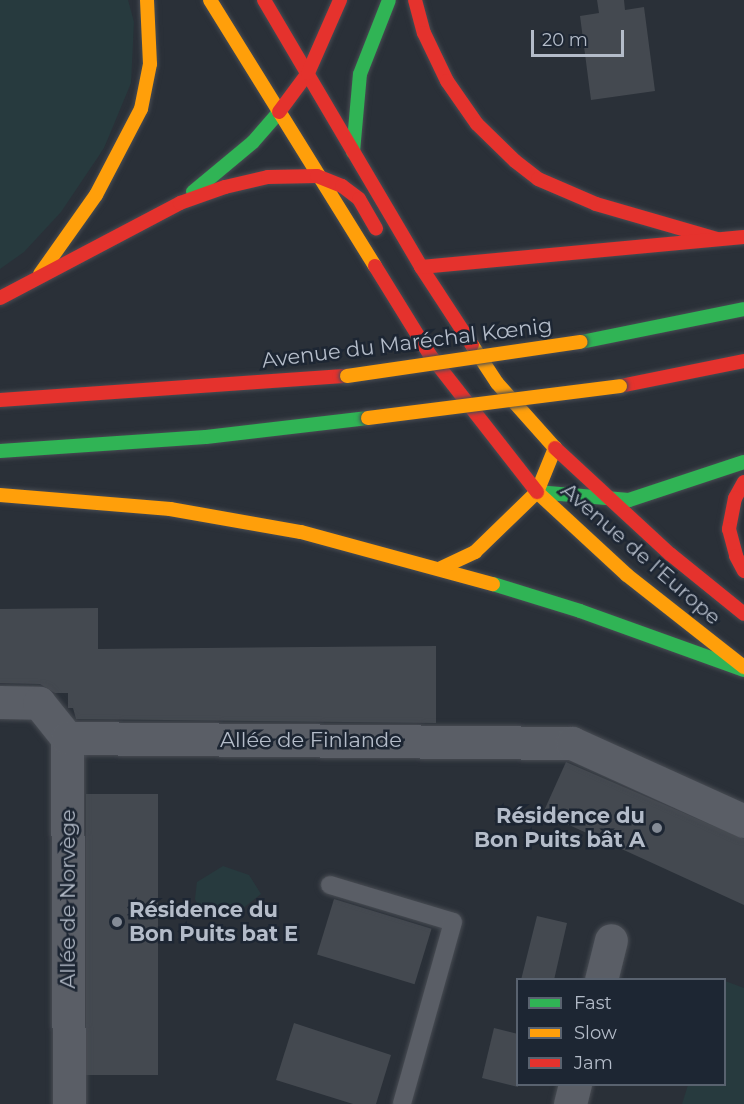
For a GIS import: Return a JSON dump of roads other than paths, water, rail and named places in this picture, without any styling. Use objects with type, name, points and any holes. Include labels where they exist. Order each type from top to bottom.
[{"type":"main road","points":[[37,280],[96,195],[141,109],[150,64],[147,0]]},
{"type":"main road","name":"Avenue de l'Europe","points":[[210,0],[317,176],[430,354],[537,492],[627,575],[744,668]]},
{"type":"main road","points":[[264,0],[421,267],[497,383]]},
{"type":"main road","points":[[180,202],[253,142],[279,112],[308,73],[340,0]]},
{"type":"main road","points":[[353,152],[360,74],[389,0]]},
{"type":"main road","points":[[415,0],[424,33],[447,81],[477,124],[515,162],[538,178],[596,204],[719,239]]},
{"type":"main road","points":[[0,298],[180,202],[225,187],[268,177],[317,176],[342,186],[359,199],[385,244]]},
{"type":"main road","points":[[421,267],[744,237]]},
{"type":"main road","name":"Avenue du Maréchal Kœnig","points":[[0,400],[347,376],[581,342],[744,309]]},
{"type":"main road","points":[[455,345],[497,383]]},
{"type":"main road","points":[[0,451],[206,437],[368,418],[620,386],[744,361]]},
{"type":"main road","name":"Avenue de l'Europe","points":[[497,383],[555,448],[607,498],[744,614]]},
{"type":"main road","points":[[441,568],[475,552],[495,536],[537,492],[555,448]]},
{"type":"main road","points":[[537,492],[629,500],[744,462]]},
{"type":"main road","points":[[744,482],[735,498],[729,529],[736,556],[744,571]]},
{"type":"main road","points":[[0,495],[170,509],[301,532],[441,568],[744,668]]},
{"type":"street","points":[[0,702],[39,703],[67,738]]},
{"type":"street","name":"Allée de Finlande","points":[[67,738],[501,743],[555,741],[572,743],[744,821]]},
{"type":"street","name":"Allée de Norvège","points":[[67,738],[69,1104]]},
{"type":"street","points":[[602,978],[611,940]]},
{"type":"street","points":[[570,1104],[574,1086]]},
{"type":"lane","points":[[330,885],[453,922],[402,1104]]},
{"type":"place","name":"Résidence du Bon Puits bât A","points":[[657,828]]},
{"type":"place","name":"Résidence du Bon Puits bat E","points":[[117,922]]}]
